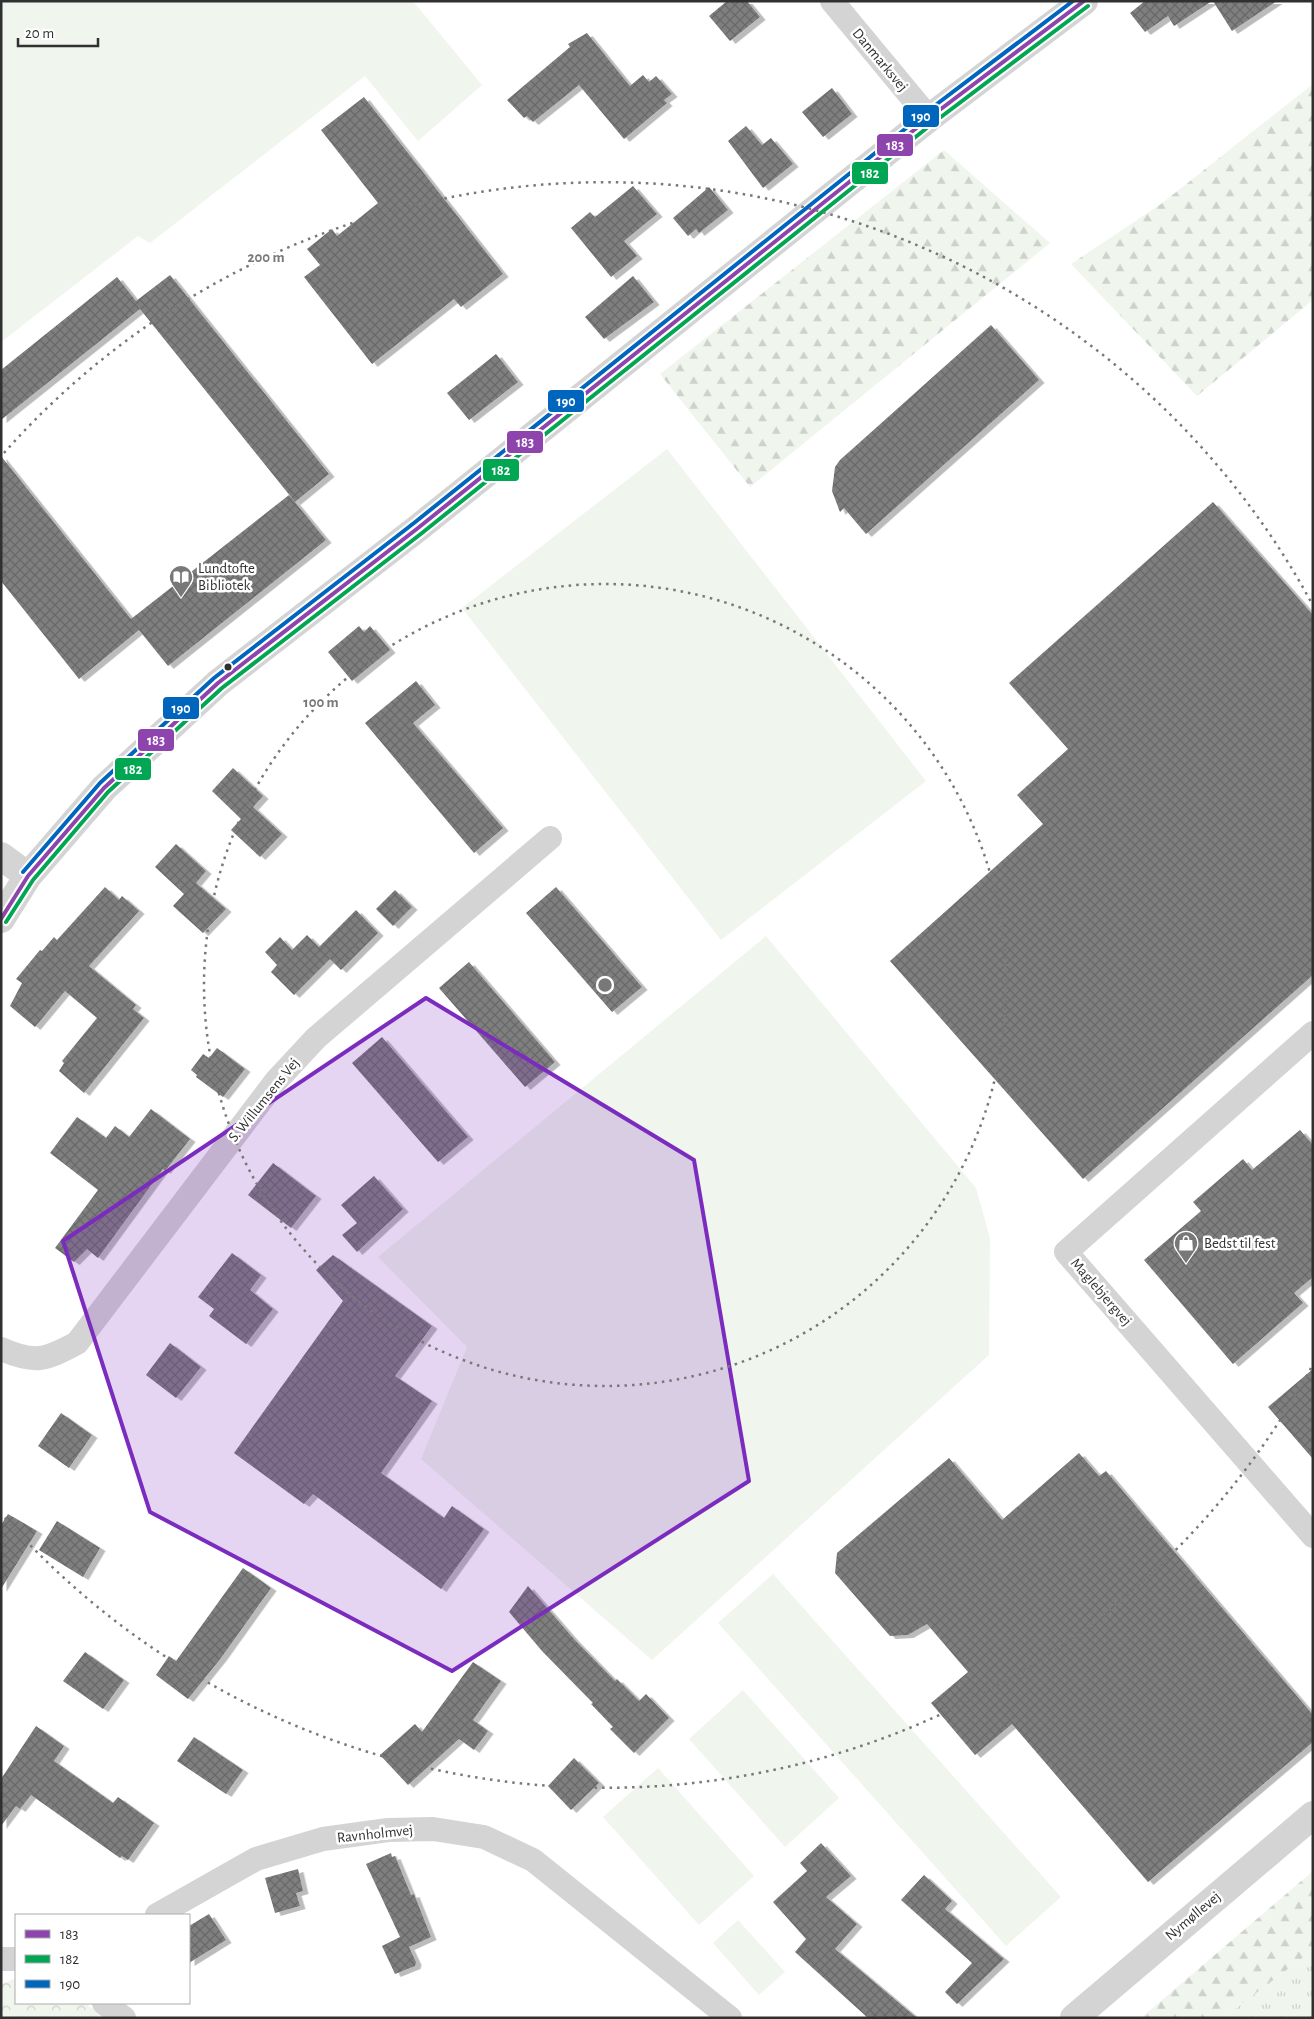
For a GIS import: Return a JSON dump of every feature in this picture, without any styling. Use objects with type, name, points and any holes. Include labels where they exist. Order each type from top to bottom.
[{"type":"street","name":"Danmarksvej","points":[[832,1],[929,118]]},
{"type":"street","points":[[1,919],[28,876],[104,788],[218,682],[410,534],[929,118],[1084,1]]},
{"type":"street","name":"S. Willumsens Vej","points":[[1,1349],[20,1357],[49,1358],[76,1343],[276,1082],[316,1038],[550,838]]},
{"type":"street","points":[[1,856],[28,876]]},
{"type":"street","name":"Maglebjergvej","points":[[1313,1033],[1066,1252],[1313,1536]]},
{"type":"street","name":"Nymøllevej","points":[[1074,2018],[1313,1815]]},
{"type":"street","name":"Ravnholmvej","points":[[159,1914],[256,1859],[323,1839],[388,1830],[433,1829],[484,1837],[533,1860],[730,2018]]},
{"type":"street","points":[[1,1959],[15,1959]]},
{"type":"street","points":[[105,2004],[124,2018]]},
{"type":"highlighted area","points":[[426,998],[694,1160],[749,1481],[452,1671],[150,1512],[63,1241]]},
{"type":"green space","points":[[1,1],[413,1],[482,85],[418,141],[365,76],[150,243],[138,236],[1,342]]},
{"type":"green space","points":[[1313,84],[1313,300],[1197,396],[1071,264],[1161,204]]},
{"type":"green space","points":[[944,150],[1050,243],[750,487],[660,374]]},
{"type":"green space","points":[[667,449],[926,781],[721,940],[462,608]]},
{"type":"green space","points":[[766,936],[976,1188],[990,1238],[989,1355],[652,1660],[421,1459],[467,1347],[378,1257]]},
{"type":"green space","points":[[773,1574],[1061,1897],[1006,1946],[718,1623]]},
{"type":"green space","points":[[743,1690],[839,1798],[785,1847],[689,1739]]},
{"type":"green space","points":[[658,1768],[754,1876],[699,1925],[603,1817]]},
{"type":"green space","points":[[1313,1871],[1313,1950],[1223,2018],[1141,2018]]},
{"type":"green space","points":[[738,1920],[785,1972],[759,1995],[713,1943]]},
{"type":"green space","points":[[1313,1950],[1313,2018],[1223,2018]]},
{"type":"green space","points":[[15,1978],[15,2004],[86,2004],[106,2018],[1,2018],[1,1984]]},
{"type":"building","points":[[727,1],[747,1],[760,17],[730,41],[709,16]]},
{"type":"building","points":[[1145,1],[1212,1],[1174,26],[1168,16],[1145,32],[1130,13]]},
{"type":"building","points":[[1213,1],[1277,1],[1232,31]]},
{"type":"building","points":[[587,33],[630,86],[643,75],[649,82],[656,76],[672,94],[664,100],[667,103],[624,139],[579,85],[533,122],[527,116],[524,118],[507,100],[570,47],[568,44]]},
{"type":"building","points":[[832,88],[852,114],[823,137],[802,112]]},
{"type":"building","points":[[364,97],[503,274],[461,307],[454,299],[372,364],[304,277],[320,265],[307,249],[332,229],[337,236],[378,203],[321,130]]},
{"type":"building","points":[[746,126],[762,145],[771,138],[793,164],[763,188],[728,141]]},
{"type":"building","points":[[633,186],[657,214],[624,241],[637,256],[611,277],[571,228],[590,212],[595,217]]},
{"type":"building","points":[[709,187],[728,210],[699,233],[696,229],[688,236],[673,218]]},
{"type":"building","points":[[170,275],[329,474],[295,502],[140,309],[1,420],[1,370],[117,277],[136,301]]},
{"type":"building","points":[[633,276],[654,302],[604,339],[585,317]]},
{"type":"building","points":[[991,325],[1039,380],[866,534],[844,508],[840,512],[832,491],[835,467],[840,460]]},
{"type":"building","points":[[496,354],[518,382],[469,420],[447,393]]},
{"type":"building","points":[[1,456],[131,619],[289,495],[326,540],[168,666],[139,630],[79,679],[1,581]]},
{"type":"building","points":[[1213,502],[1313,615],[1313,975],[1083,1179],[890,961],[1043,824],[1017,795],[1068,749],[1009,683]]},
{"type":"building","points":[[359,626],[364,632],[370,626],[390,650],[352,681],[328,652]]},
{"type":"building","points":[[416,681],[435,705],[413,723],[503,828],[474,853],[365,723]]},
{"type":"building","points":[[233,768],[263,796],[253,807],[282,834],[260,857],[231,830],[241,819],[212,791]]},
{"type":"building","points":[[176,844],[206,871],[196,883],[226,909],[203,933],[173,906],[184,894],[155,867]]},
{"type":"building","points":[[105,887],[119,900],[122,896],[139,911],[89,966],[136,1005],[133,1009],[144,1018],[84,1093],[59,1071],[64,1063],[62,1061],[97,1018],[65,991],[35,1027],[10,1006],[22,983],[16,979],[40,950],[42,951],[54,937],[57,940]]},
{"type":"building","points":[[556,887],[642,987],[612,1012],[526,913]]},
{"type":"building","points":[[395,890],[412,907],[393,926],[376,909]]},
{"type":"building","points":[[356,910],[378,933],[341,970],[330,959],[294,995],[271,972],[277,965],[265,952],[280,937],[292,950],[307,935],[319,947]]},
{"type":"building","points":[[469,962],[555,1062],[525,1087],[439,988]]},
{"type":"building","points":[[382,1037],[468,1137],[438,1162],[352,1063]]},
{"type":"building","points":[[217,1048],[245,1069],[223,1097],[196,1077],[197,1075],[191,1070],[203,1054],[209,1058]]},
{"type":"building","points":[[151,1109],[190,1139],[165,1171],[163,1169],[98,1258],[87,1249],[74,1262],[55,1248],[98,1190],[50,1153],[77,1117],[106,1138],[115,1126],[129,1137]]},
{"type":"building","points":[[1300,1130],[1313,1145],[1313,1277],[1294,1293],[1303,1303],[1233,1364],[1144,1260],[1201,1211],[1193,1202],[1243,1159],[1252,1170]]},
{"type":"building","points":[[273,1163],[316,1196],[291,1228],[248,1195]]},
{"type":"building","points":[[374,1176],[403,1209],[357,1252],[342,1235],[357,1223],[341,1205]]},
{"type":"building","points":[[232,1253],[261,1275],[250,1290],[273,1309],[246,1344],[209,1316],[214,1309],[198,1297]]},
{"type":"building","points":[[333,1255],[432,1326],[395,1376],[432,1401],[381,1473],[444,1518],[452,1506],[484,1529],[441,1589],[313,1494],[304,1504],[234,1453],[343,1301],[316,1270]]},
{"type":"building","points":[[170,1343],[201,1367],[176,1398],[146,1375]]},
{"type":"building","points":[[1313,1369],[1313,1459],[1268,1407]]},
{"type":"building","points":[[61,1413],[92,1435],[69,1468],[38,1446]]},
{"type":"building","points":[[1079,1453],[1099,1476],[1106,1471],[1313,1715],[1313,1742],[1148,1882],[1012,1724],[975,1755],[931,1703],[968,1672],[927,1624],[908,1635],[890,1636],[835,1573],[837,1553],[949,1458],[1002,1520]]},
{"type":"building","points":[[8,1514],[37,1531],[1,1589],[1,1525]]},
{"type":"building","points":[[57,1521],[100,1548],[83,1577],[39,1550]]},
{"type":"building","points":[[243,1568],[271,1588],[221,1658],[188,1699],[156,1675],[169,1656],[176,1661]]},
{"type":"building","points":[[528,1586],[574,1639],[615,1681],[617,1679],[639,1701],[646,1694],[669,1718],[634,1753],[610,1729],[613,1727],[591,1704],[593,1703],[542,1651],[509,1612]]},
{"type":"building","points":[[85,1652],[124,1680],[103,1709],[63,1681]]},
{"type":"building","points":[[473,1662],[501,1681],[473,1720],[488,1731],[474,1750],[459,1739],[408,1785],[380,1755],[415,1724],[422,1732]]},
{"type":"building","points":[[36,1726],[64,1746],[54,1761],[113,1803],[118,1797],[154,1823],[128,1860],[122,1856],[120,1858],[31,1795],[20,1809],[16,1806],[1,1826],[1,1779]]},
{"type":"building","points":[[194,1737],[243,1770],[226,1794],[177,1761]]},
{"type":"building","points":[[574,1758],[599,1783],[571,1810],[548,1786]]},
{"type":"building","points":[[821,1843],[851,1876],[826,1897],[857,1924],[835,1949],[917,2018],[868,2018],[795,1952],[806,1939],[773,1902],[807,1871],[800,1863]]},
{"type":"building","points":[[391,1853],[392,1857],[395,1856],[411,1895],[414,1894],[431,1937],[409,1947],[416,1962],[415,1966],[395,1974],[382,1946],[400,1937],[366,1864]]},
{"type":"building","points":[[298,1869],[303,1891],[296,1893],[300,1906],[275,1913],[265,1878]]},
{"type":"building","points":[[924,1875],[952,1901],[945,1909],[1004,1959],[957,2004],[945,1992],[972,1963],[901,1900]]},
{"type":"building","points":[[209,1914],[226,1940],[190,1962],[190,1925]]},
{"type":"transit line","name":"190","points":[[23,872],[100,783],[214,678],[414,523],[925,113],[1073,1]]},
{"type":"transit line","name":"183","points":[[1,919],[28,876],[104,788],[218,683],[418,528],[929,118],[1084,1]]},
{"type":"transit line","name":"182","points":[[6,922],[33,880],[108,792],[222,688],[422,533],[933,123],[1088,6]]},
{"type":"place","name":"Lundtofte Bibliotek","points":[[181,598]]},
{"type":"place","name":"Bedst til fest","points":[[1186,1264]]}]
